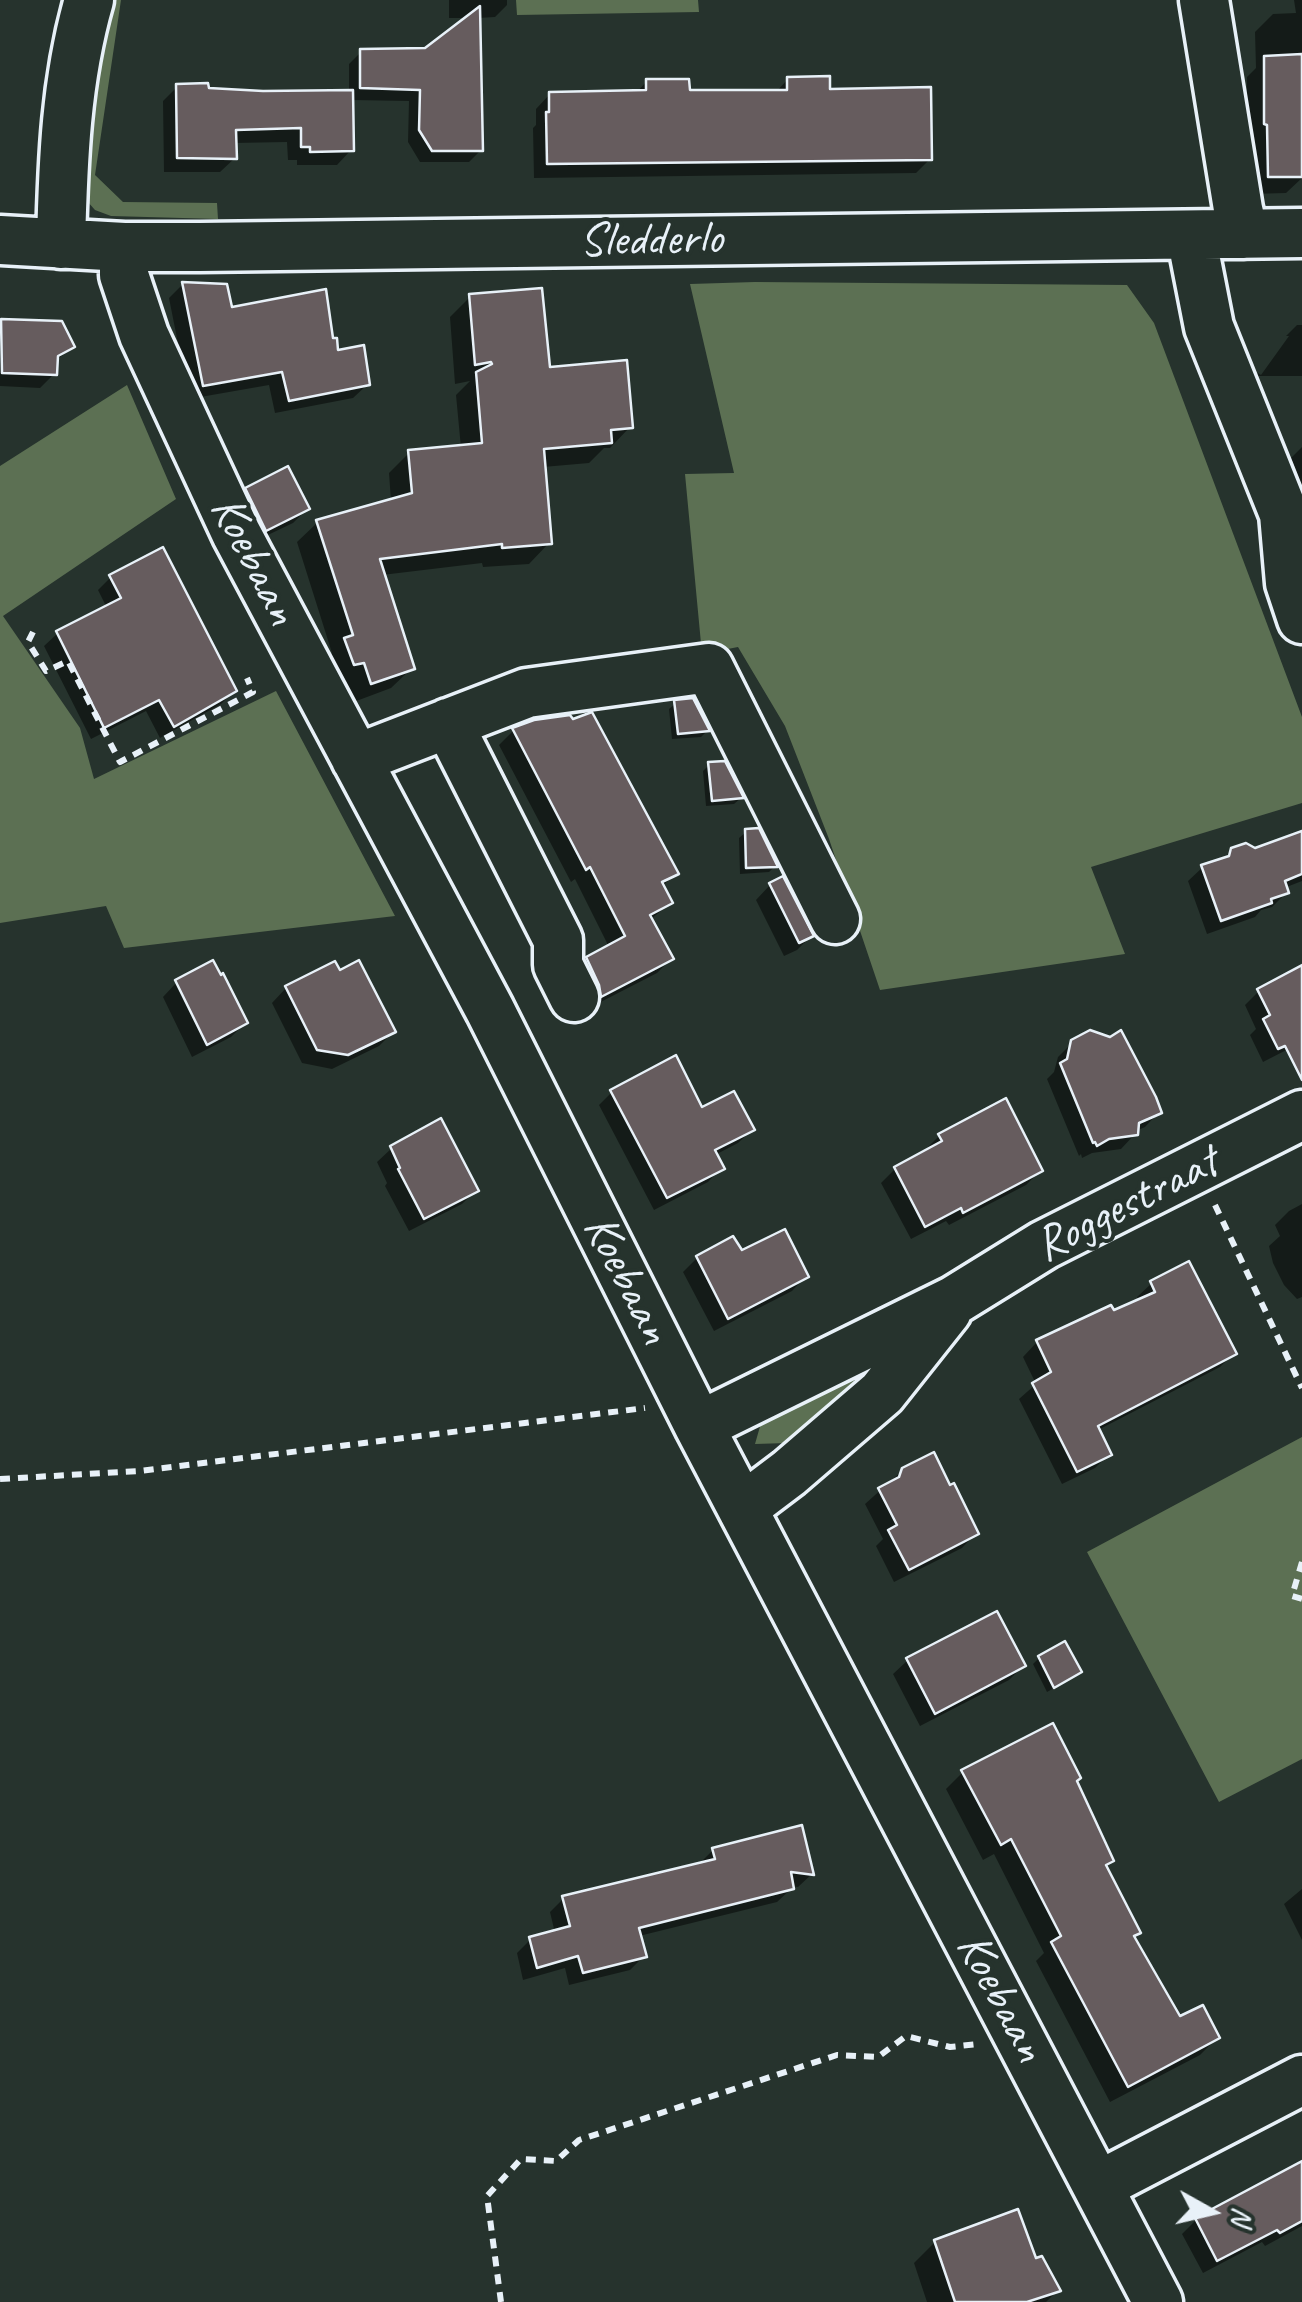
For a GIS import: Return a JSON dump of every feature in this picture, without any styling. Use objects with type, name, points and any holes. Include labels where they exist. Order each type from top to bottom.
[{"type":"street","points":[[61,244],[62,162],[69,92],[79,34],[90,0]]},
{"type":"street","points":[[1204,0],[1244,234]]},
{"type":"street","name":"Sledderlo","points":[[0,240],[124,247],[1302,233]]},
{"type":"street","points":[[1192,234],[1209,327],[1284,514],[1290,582],[1302,620]]},
{"type":"street","name":"Koebaan","points":[[124,247],[124,275],[144,336],[236,533],[498,1028],[679,1416],[744,1507],[1158,2302]]},
{"type":"street","points":[[356,759],[527,692],[709,668],[835,919]]},
{"type":"street","points":[[448,723],[558,940],[558,965],[574,997]]},
{"type":"street","name":"Roggestraat","points":[[679,1416],[955,1300],[1044,1245],[1302,1115]]},
{"type":"street","name":"Roggestraat","points":[[744,1507],[882,1394],[955,1300]]},
{"type":"street","points":[[1098,2186],[1302,2080]]},
{"type":"path","points":[[33,632],[28,642],[46,672],[68,661],[120,762],[253,692],[247,678]]},
{"type":"path","points":[[1212,1200],[1302,1388]]},
{"type":"path","points":[[0,1479],[140,1471],[679,1416]]},
{"type":"path","points":[[1302,1562],[1292,1596],[1302,1599]]},
{"type":"path","points":[[501,2302],[487,2196],[521,2159],[556,2161],[579,2140],[837,2055],[878,2057],[906,2036],[950,2048],[986,2043]]},
{"type":"green space","points":[[106,0],[121,0],[95,175],[123,202],[217,203],[218,219],[111,216],[95,210],[80,193]]},
{"type":"green space","points":[[516,0],[698,0],[699,12],[517,15]]},
{"type":"green space","points":[[690,284],[1127,285],[1154,323],[1302,717],[1302,803],[1091,867],[1125,954],[880,990],[829,839],[785,726],[738,647],[702,654],[685,474],[734,473]]},
{"type":"green space","points":[[127,385],[176,499],[3,616],[80,728],[94,779],[276,691],[395,916],[124,948],[106,906],[0,923],[0,466]]},
{"type":"green space","points":[[876,1354],[890,1362],[787,1443],[755,1444],[761,1423],[774,1407]]},
{"type":"green space","points":[[1302,1437],[1302,1759],[1219,1802],[1087,1552]]},
{"type":"building","points":[[480,6],[483,151],[432,151],[419,130],[420,90],[360,88],[360,49],[425,48]]},
{"type":"building","points":[[1302,54],[1302,177],[1268,177],[1264,56]]},
{"type":"building","points":[[830,76],[830,89],[931,87],[932,160],[547,164],[549,92],[646,90],[646,79],[689,79],[690,90],[787,90],[787,77]]},
{"type":"building","points":[[208,83],[209,88],[263,91],[353,90],[354,151],[310,152],[310,147],[301,147],[301,128],[236,130],[237,159],[177,158],[176,84]]},
{"type":"building","points":[[182,282],[227,284],[232,307],[326,289],[338,350],[364,345],[370,385],[289,401],[282,372],[203,386]]},
{"type":"building","points":[[542,288],[550,367],[627,360],[633,428],[611,430],[612,443],[544,449],[552,544],[502,548],[502,544],[380,559],[415,669],[371,684],[364,663],[354,665],[344,638],[353,635],[316,520],[412,493],[408,450],[482,443],[476,372],[492,364],[475,365],[469,294]]},
{"type":"building","points":[[1,319],[62,321],[75,347],[58,356],[57,375],[2,373]]},
{"type":"building","points":[[288,466],[310,509],[266,531],[245,488]]},
{"type":"building","points":[[163,547],[237,691],[174,727],[159,700],[104,728],[56,631],[121,598],[109,575]]},
{"type":"building","points":[[693,698],[710,731],[678,734],[674,700]]},
{"type":"building","points":[[592,712],[679,874],[662,882],[673,903],[650,915],[674,959],[601,997],[586,957],[625,936],[512,728],[534,720],[570,715],[573,719]]},
{"type":"building","points":[[725,761],[744,798],[712,801],[708,762]]},
{"type":"building","points":[[759,828],[778,867],[746,868],[745,829]]},
{"type":"building","points":[[1302,831],[1302,874],[1285,881],[1289,893],[1221,921],[1201,865],[1229,856],[1231,848],[1246,843],[1255,848]]},
{"type":"building","points":[[783,876],[814,936],[799,943],[769,883]]},
{"type":"building","points":[[213,960],[248,1023],[207,1045],[175,980]]},
{"type":"building","points":[[359,960],[396,1032],[348,1055],[317,1050],[285,986],[335,961],[340,970]]},
{"type":"building","points":[[1302,965],[1302,1080],[1285,1046],[1278,1049],[1263,1019],[1270,1015],[1257,989]]},
{"type":"building","points":[[1090,1030],[1110,1037],[1121,1030],[1162,1113],[1139,1123],[1138,1135],[1109,1139],[1097,1146],[1060,1063],[1067,1059],[1071,1040]]},
{"type":"building","points":[[676,1055],[702,1107],[734,1091],[755,1130],[715,1150],[725,1169],[667,1198],[610,1090]]},
{"type":"building","points":[[1006,1098],[1043,1171],[963,1213],[961,1208],[925,1227],[894,1167],[942,1141],[938,1134]]},
{"type":"building","points":[[441,1118],[479,1191],[424,1219],[390,1146]]},
{"type":"building","points":[[785,1229],[809,1277],[728,1319],[696,1256],[733,1236],[742,1250]]},
{"type":"building","points":[[1189,1261],[1237,1354],[1098,1426],[1112,1455],[1077,1472],[1032,1383],[1051,1372],[1036,1340],[1111,1305],[1114,1310],[1155,1292],[1150,1281]]},
{"type":"building","points":[[934,1452],[979,1534],[909,1570],[888,1530],[897,1525],[878,1488],[899,1477],[902,1468]]},
{"type":"building","points":[[997,1611],[1026,1666],[935,1714],[906,1658]]},
{"type":"building","points":[[1065,1641],[1082,1672],[1054,1688],[1038,1656]]},
{"type":"building","points":[[1053,1723],[1081,1778],[1077,1781],[1114,1861],[1106,1865],[1141,1933],[1134,1936],[1180,2016],[1203,2005],[1220,2038],[1128,2087],[1051,1942],[1061,1936],[1011,1839],[1001,1845],[961,1770]]},
{"type":"building","points":[[802,1825],[814,1875],[791,1872],[794,1889],[639,1928],[647,1957],[583,1973],[578,1956],[537,1968],[529,1937],[570,1926],[562,1896],[715,1859],[712,1848]]},
{"type":"building","points":[[1302,2161],[1302,2221],[1217,2261],[1195,2218]]},
{"type":"building","points":[[1018,2209],[1036,2258],[1042,2256],[1061,2291],[1027,2302],[955,2302],[934,2240]]}]
